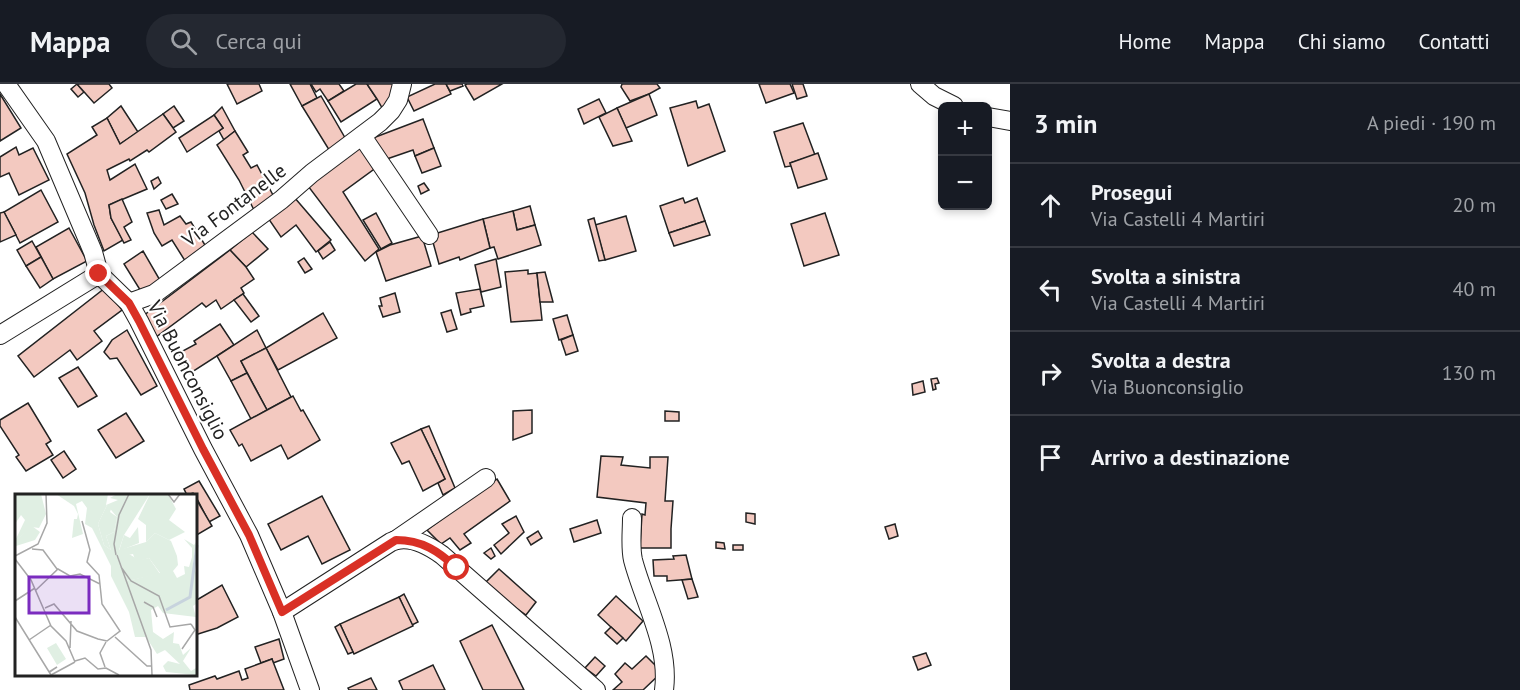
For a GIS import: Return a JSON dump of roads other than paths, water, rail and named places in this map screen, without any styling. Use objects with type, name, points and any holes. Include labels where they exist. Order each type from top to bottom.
[{"type":"street","name":"Via Buonconsiglio","points":[[6,84],[45,141],[93,252],[99,274],[129,303],[249,535],[282,612],[310,690]]},
{"type":"street","name":"Via Fontanelle","points":[[129,303],[154,294],[281,200],[312,173],[362,136],[391,111],[398,100],[402,84]]},
{"type":"street","points":[[920,84],[934,96],[946,102]]},
{"type":"street","points":[[992,118],[1010,121]]},
{"type":"street","points":[[362,136],[429,235]]},
{"type":"street","points":[[0,335],[99,274]]},
{"type":"street","points":[[282,612],[396,540],[486,478]]},
{"type":"street","points":[[632,518],[633,558],[663,651],[666,679],[664,690]]},
{"type":"street","points":[[396,540],[425,544],[442,555],[596,690]]}]
